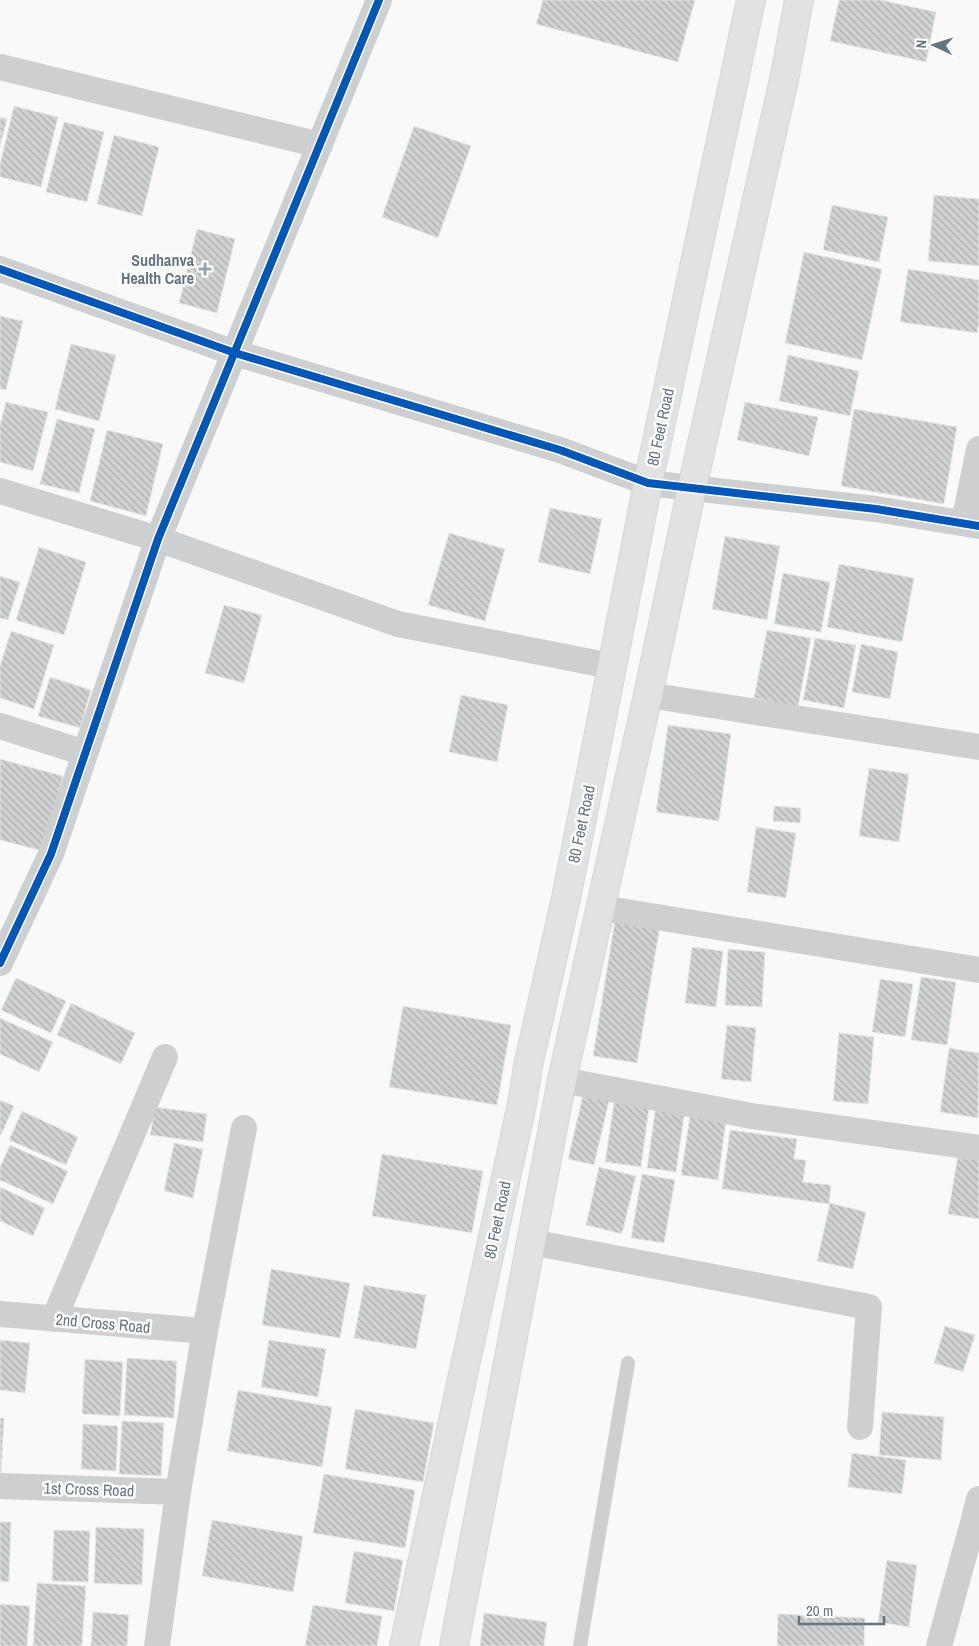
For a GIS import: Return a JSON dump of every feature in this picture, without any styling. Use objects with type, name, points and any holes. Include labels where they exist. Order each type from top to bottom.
[{"type":"main road","name":"80 Feet Road","points":[[404,1646],[568,888],[648,483],[751,0]]},
{"type":"main road","points":[[454,1646],[562,1080],[602,908],[692,488],[785,75],[799,0]]},
{"type":"street","points":[[0,961],[51,854],[158,539],[379,0]]},
{"type":"street","points":[[0,67],[320,145]]},
{"type":"street","points":[[0,269],[235,353],[560,450],[648,483],[876,508],[971,524],[979,448]]},
{"type":"street","points":[[0,491],[158,539],[398,624],[612,666]]},
{"type":"street","points":[[648,695],[979,748]]},
{"type":"street","points":[[0,726],[85,753]]},
{"type":"street","points":[[602,908],[979,970]]},
{"type":"street","points":[[54,1319],[165,1057]]},
{"type":"street","points":[[562,1080],[752,1116],[979,1148]]},
{"type":"street","points":[[157,1646],[178,1492],[205,1331],[244,1128]]},
{"type":"street","points":[[532,1242],[869,1306],[860,1428]]},
{"type":"street","name":"2nd Cross Road","points":[[0,1314],[205,1331]]},
{"type":"street","name":"1st Cross Road","points":[[0,1486],[178,1492]]},
{"type":"street","points":[[939,1646],[977,1516]]},
{"type":"lane","points":[[580,1646],[628,1363]]},
{"type":"building","points":[[543,0],[695,0],[678,62],[536,24]]},
{"type":"building","points":[[839,0],[881,0],[936,12],[926,62],[830,41]]},
{"type":"building","points":[[14,106],[58,117],[41,187],[0,177],[0,164]]},
{"type":"building","points":[[0,117],[7,119],[0,146]]},
{"type":"building","points":[[64,122],[104,132],[87,202],[46,192]]},
{"type":"building","points":[[414,126],[471,146],[438,238],[382,217]]},
{"type":"building","points":[[114,135],[159,147],[142,216],[97,204]]},
{"type":"building","points":[[934,195],[979,199],[979,266],[928,261]]},
{"type":"building","points":[[832,205],[888,217],[879,262],[823,250]]},
{"type":"building","points":[[197,229],[235,239],[217,313],[179,303]]},
{"type":"building","points":[[804,252],[882,269],[862,360],[785,343]]},
{"type":"building","points":[[908,269],[979,280],[979,322],[977,333],[900,322]]},
{"type":"building","points":[[0,316],[23,321],[6,390],[0,389]]},
{"type":"building","points":[[71,344],[116,355],[99,421],[55,409]]},
{"type":"building","points":[[788,355],[859,371],[850,416],[779,401]]},
{"type":"building","points":[[6,402],[48,412],[33,471],[0,462],[0,425]]},
{"type":"building","points":[[745,402],[818,417],[809,456],[737,440]]},
{"type":"building","points":[[854,409],[957,427],[944,504],[841,486]]},
{"type":"building","points":[[57,419],[95,429],[79,493],[40,484]]},
{"type":"building","points":[[107,430],[163,444],[146,516],[90,501]]},
{"type":"building","points":[[550,508],[602,519],[590,574],[538,562]]},
{"type":"building","points":[[449,533],[505,549],[485,621],[428,605]]},
{"type":"building","points":[[725,536],[780,546],[767,620],[712,609]]},
{"type":"building","points":[[39,547],[86,562],[64,635],[16,620]]},
{"type":"building","points":[[839,564],[914,578],[902,642],[827,627]]},
{"type":"building","points":[[783,573],[830,582],[821,632],[774,624]]},
{"type":"building","points":[[0,576],[20,582],[8,620],[0,618]]},
{"type":"building","points":[[224,605],[262,615],[244,683],[205,673]]},
{"type":"building","points":[[767,630],[811,638],[798,707],[754,698]]},
{"type":"building","points":[[11,631],[54,645],[34,709],[0,698],[0,666]]},
{"type":"building","points":[[815,638],[856,645],[844,708],[803,700]]},
{"type":"building","points":[[861,644],[898,652],[890,699],[852,692]]},
{"type":"building","points":[[50,677],[91,690],[80,728],[38,716]]},
{"type":"building","points":[[461,695],[508,705],[497,762],[449,752]]},
{"type":"building","points":[[668,725],[731,734],[719,821],[656,812]]},
{"type":"building","points":[[0,759],[63,776],[43,851],[0,840]]},
{"type":"building","points":[[869,768],[909,774],[899,842],[859,836]]},
{"type":"building","points":[[774,806],[801,808],[800,823],[773,821]]},
{"type":"building","points":[[756,827],[796,833],[786,898],[747,892]]},
{"type":"building","points":[[615,919],[660,926],[637,1063],[593,1056]]},
{"type":"building","points":[[692,947],[723,951],[716,1007],[685,1003]]},
{"type":"building","points":[[728,949],[765,952],[762,1007],[725,1005]]},
{"type":"building","points":[[921,977],[956,982],[947,1045],[911,1040]]},
{"type":"building","points":[[16,978],[66,1001],[51,1033],[1,1010]]},
{"type":"building","points":[[880,979],[913,984],[905,1037],[872,1032]]},
{"type":"building","points":[[71,1003],[135,1033],[121,1064],[57,1035]]},
{"type":"building","points":[[403,1006],[511,1025],[497,1105],[389,1087]]},
{"type":"building","points":[[0,1018],[53,1042],[39,1072],[0,1054]]},
{"type":"building","points":[[727,1025],[756,1028],[751,1082],[721,1079]]},
{"type":"building","points":[[839,1033],[874,1037],[868,1104],[833,1101]]},
{"type":"building","points":[[949,1048],[979,1053],[978,1118],[940,1112]]},
{"type":"building","points":[[583,1095],[609,1101],[594,1165],[568,1159]]},
{"type":"building","points":[[615,1096],[650,1101],[641,1167],[605,1162]]},
{"type":"building","points":[[0,1100],[14,1106],[1,1135],[0,1134]]},
{"type":"building","points":[[656,1105],[685,1110],[676,1172],[647,1168]]},
{"type":"building","points":[[155,1107],[207,1114],[203,1142],[150,1135]]},
{"type":"building","points":[[22,1111],[78,1137],[66,1165],[9,1140]]},
{"type":"building","points":[[690,1116],[726,1121],[718,1180],[681,1175]]},
{"type":"building","points":[[730,1130],[797,1139],[794,1159],[806,1160],[803,1182],[831,1185],[829,1204],[722,1189]]},
{"type":"building","points":[[174,1143],[203,1149],[193,1198],[164,1191]]},
{"type":"building","points":[[10,1145],[68,1171],[53,1204],[0,1180],[0,1167]]},
{"type":"building","points":[[382,1154],[483,1171],[472,1233],[372,1216]]},
{"type":"building","points":[[958,1155],[979,1159],[979,1219],[948,1214]]},
{"type":"building","points":[[599,1167],[636,1176],[622,1234],[586,1225]]},
{"type":"building","points":[[642,1174],[675,1180],[664,1243],[631,1238]]},
{"type":"building","points":[[0,1187],[45,1208],[33,1236],[0,1221]]},
{"type":"building","points":[[830,1203],[866,1212],[853,1269],[817,1261]]},
{"type":"building","points":[[271,1269],[350,1283],[340,1338],[262,1325]]},
{"type":"building","points":[[364,1285],[426,1295],[416,1349],[354,1338]]},
{"type":"building","points":[[945,1326],[975,1335],[963,1372],[934,1363]]},
{"type":"building","points":[[0,1340],[30,1343],[25,1393],[0,1390]]},
{"type":"building","points":[[269,1340],[326,1349],[318,1397],[261,1387]]},
{"type":"building","points":[[127,1358],[177,1361],[174,1418],[124,1415]]},
{"type":"building","points":[[85,1359],[123,1362],[120,1416],[82,1414]]},
{"type":"building","points":[[238,1390],[332,1407],[322,1467],[227,1451]]},
{"type":"building","points":[[355,1409],[434,1423],[423,1482],[345,1469]]},
{"type":"building","points":[[882,1412],[944,1417],[941,1460],[879,1455]]},
{"type":"building","points":[[0,1418],[4,1418],[1,1474],[0,1474]]},
{"type":"building","points":[[122,1421],[164,1423],[161,1476],[119,1474]]},
{"type":"building","points":[[83,1424],[118,1426],[116,1471],[81,1469]]},
{"type":"building","points":[[852,1453],[906,1460],[902,1494],[848,1487]]},
{"type":"building","points":[[324,1474],[415,1490],[405,1548],[313,1533]]},
{"type":"building","points":[[212,1520],[303,1536],[293,1592],[202,1576]]},
{"type":"building","points":[[0,1522],[11,1522],[9,1582],[0,1581]]},
{"type":"building","points":[[96,1527],[144,1529],[142,1585],[94,1583]]},
{"type":"building","points":[[54,1530],[90,1531],[88,1582],[52,1581]]},
{"type":"building","points":[[354,1551],[403,1560],[394,1611],[345,1603]]},
{"type":"building","points":[[887,1560],[917,1565],[909,1627],[878,1622]]},
{"type":"building","points":[[37,1583],[86,1586],[82,1646],[33,1646]]},
{"type":"building","points":[[0,1604],[30,1606],[27,1646],[0,1646]]},
{"type":"building","points":[[313,1605],[382,1616],[377,1646],[305,1646]]},
{"type":"building","points":[[93,1612],[129,1615],[127,1646],[91,1646]]},
{"type":"building","points":[[484,1613],[547,1622],[544,1646],[480,1646]]},
{"type":"building","points":[[778,1614],[865,1618],[864,1646],[777,1646]]},
{"type":"cycle path","points":[[0,963],[51,854],[158,539],[379,0]]},
{"type":"cycle path","points":[[0,269],[235,353],[560,450],[648,483],[876,509],[979,526]]},
{"type":"place","name":"Sudhanva Health Care","points":[[205,269]]}]
